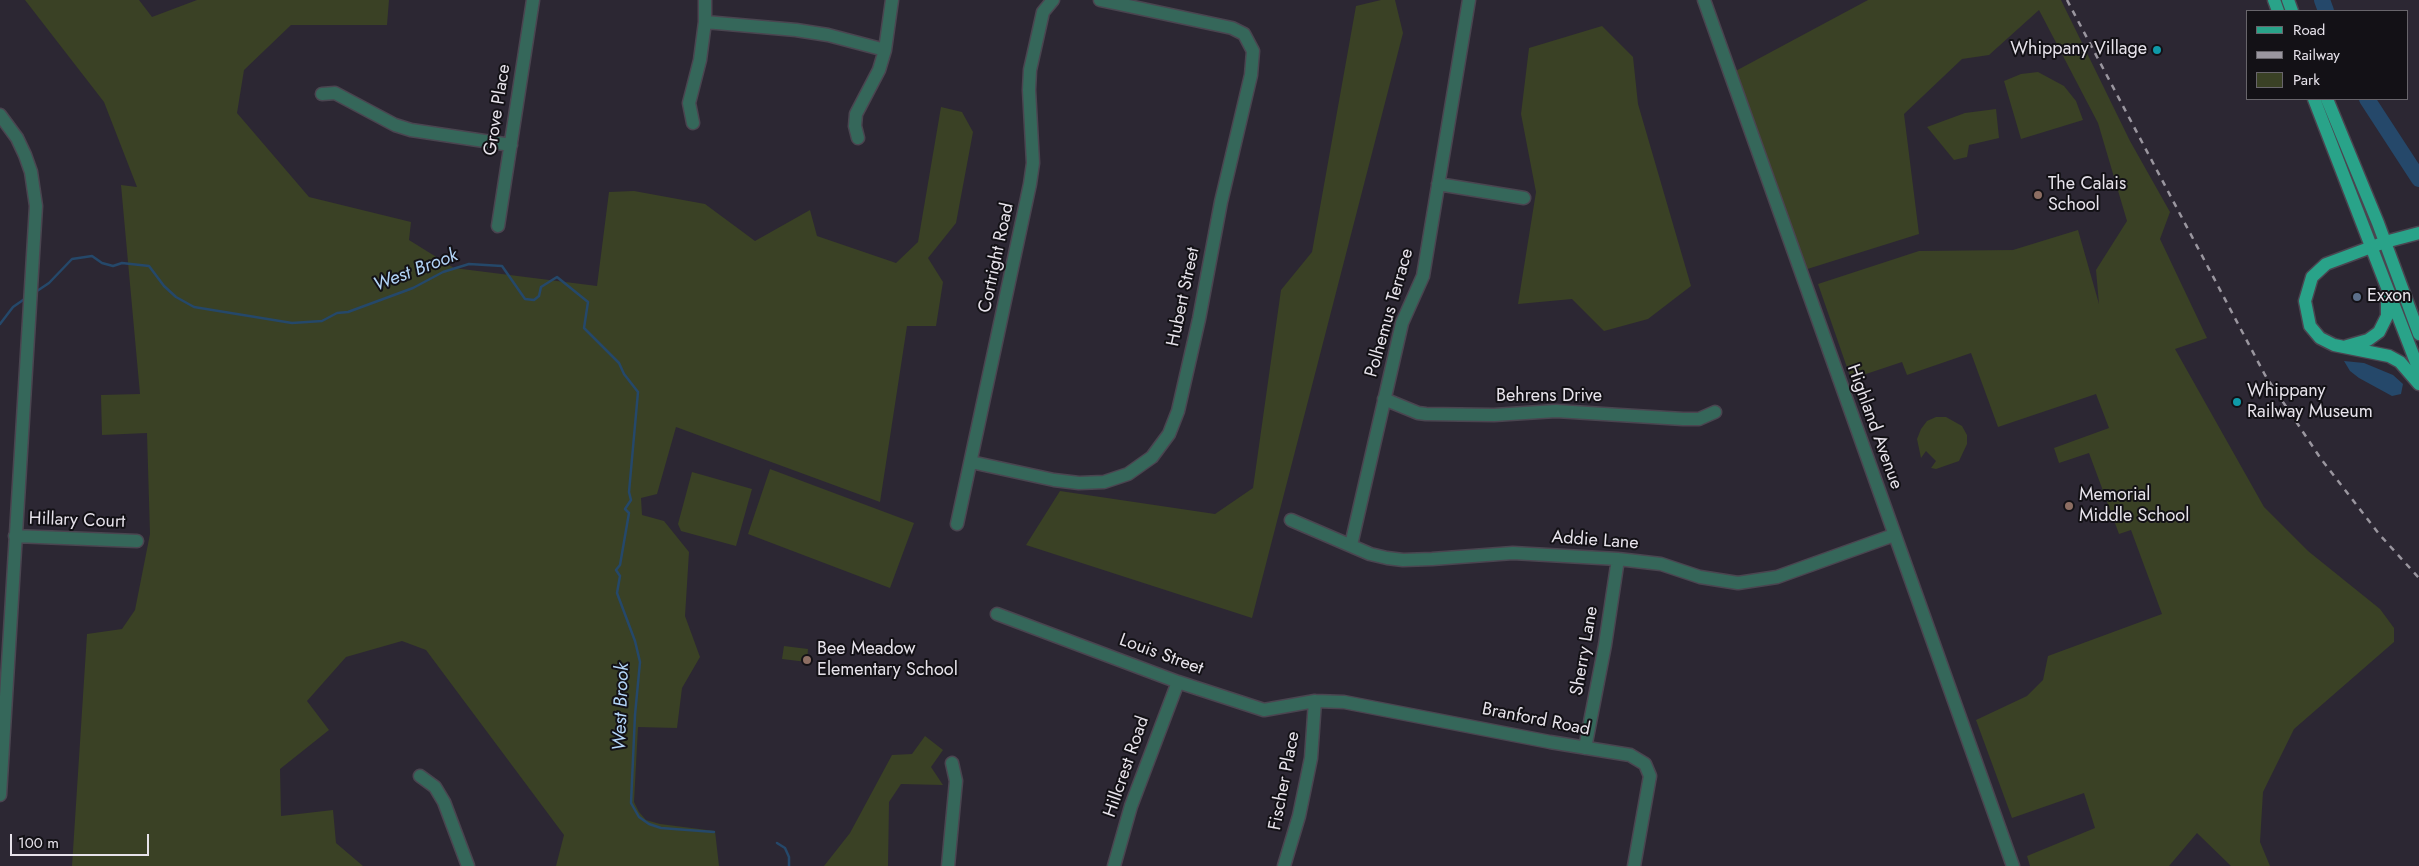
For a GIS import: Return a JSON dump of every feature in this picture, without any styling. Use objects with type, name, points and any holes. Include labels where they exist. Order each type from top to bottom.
[{"type":"main road","points":[[2314,100],[2419,370]]},
{"type":"main road","points":[[2327,100],[2385,242],[2419,334]]},
{"type":"main road","points":[[2419,233],[2385,242],[2326,264],[2316,272],[2309,282],[2305,301],[2310,326],[2320,338],[2340,347],[2389,356],[2400,362],[2419,384]]},
{"type":"main road","points":[[2340,347],[2355,346],[2379,332],[2387,316],[2388,290]]},
{"type":"street","name":"Grove Place","points":[[498,226],[533,0]]},
{"type":"street","points":[[693,123],[689,104],[700,60],[706,22],[705,0]]},
{"type":"street","points":[[858,138],[855,126],[856,114],[879,70],[885,50],[892,0]]},
{"type":"street","name":"Cortright Road","points":[[957,524],[1030,184],[1033,163],[1029,90],[1030,70],[1043,12],[1053,0]]},
{"type":"street","points":[[1100,0],[1167,6]]},
{"type":"street","name":"Polhemus Terrace","points":[[1351,545],[1402,323],[1423,276],[1468,0]]},
{"type":"street","name":"Highland Avenue","points":[[1704,0],[2013,866]]},
{"type":"street","name":"Hubert Street","points":[[971,462],[1054,480],[1079,483],[1104,482],[1139,468],[1152,457],[1169,434],[1178,411],[1199,320],[1220,202],[1253,63],[1251,44],[1239,30],[1167,6]]},
{"type":"street","points":[[706,22],[796,30],[828,35],[885,50]]},
{"type":"street","points":[[322,94],[335,93],[395,125],[411,130],[511,145]]},
{"type":"street","points":[[0,115],[17,138],[25,156],[34,189],[36,206],[0,796]]},
{"type":"street","points":[[1438,184],[1524,198]]},
{"type":"street","name":"Behrens Drive","points":[[1384,399],[1405,409],[1426,414],[1494,414],[1556,411],[1699,419],[1715,412]]},
{"type":"street","name":"Addie Lane","points":[[1291,520],[1370,554],[1404,560],[1513,553],[1618,560],[1660,564],[1725,582],[1754,582],[1777,577],[1894,535]]},
{"type":"street","name":"Hillary Court","points":[[16,536],[137,541]]},
{"type":"street","name":"Sherry Lane","points":[[1586,748],[1618,560]]},
{"type":"street","name":"Louis Street","points":[[997,614],[1178,682],[1264,710],[1315,701]]},
{"type":"street","name":"Hillcrest Road","points":[[1114,866],[1131,806],[1178,682]]},
{"type":"street","name":"Branford Road","points":[[1315,701],[1344,702],[1630,755],[1641,760],[1649,770],[1646,807],[1634,866]]},
{"type":"street","name":"Fischer Place","points":[[1284,866],[1299,816],[1311,758],[1315,701]]},
{"type":"street","points":[[948,866],[956,781],[952,763]]},
{"type":"street","points":[[420,776],[435,787],[444,802],[468,866]]},
{"type":"green space","points":[[25,0],[139,0],[152,17],[197,0],[389,0],[387,25],[291,25],[244,70],[237,113],[309,197],[411,222],[409,240],[454,268],[597,286],[609,192],[634,191],[705,204],[755,241],[810,210],[817,236],[896,263],[918,242],[941,107],[962,112],[973,132],[956,223],[928,258],[943,282],[936,326],[907,326],[880,502],[676,427],[657,494],[641,498],[642,515],[664,521],[689,552],[685,616],[700,657],[682,688],[677,728],[638,727],[634,802],[646,820],[660,824],[715,831],[719,866],[556,866],[564,835],[426,650],[402,641],[346,657],[307,701],[329,730],[280,769],[281,816],[333,810],[336,843],[363,866],[72,866],[87,634],[122,629],[135,610],[150,534],[147,433],[102,435],[101,395],[140,394],[121,185],[137,187],[104,102]]},
{"type":"green space","points":[[1381,0],[1395,0],[1403,33],[1252,618],[1026,545],[1060,491],[1215,514],[1253,488],[1281,290],[1312,252],[1356,6]]},
{"type":"green space","points":[[1868,0],[2061,0],[2130,141],[2170,212],[2160,239],[2207,338],[2175,349],[2264,507],[2308,551],[2380,609],[2394,628],[2394,642],[2294,729],[2263,792],[2260,842],[2270,866],[2231,866],[2197,833],[2169,866],[2030,866],[2027,856],[2095,828],[2084,793],[2012,818],[1976,720],[2027,696],[2043,680],[2048,656],[2162,614],[2131,530],[2119,534],[2089,453],[2059,463],[2054,448],[2109,428],[2096,394],[1998,427],[1971,353],[1907,375],[1902,362],[1851,379],[1818,284],[1919,251],[2013,250],[2078,230],[2099,304],[2096,270],[2127,221],[2098,123],[2039,10],[1989,55],[1962,59],[1904,114],[1919,234],[1801,271],[1730,74]]},
{"type":"green space","points":[[1602,26],[1633,57],[1638,104],[1691,286],[1648,319],[1604,331],[1572,299],[1518,304],[1536,192],[1521,114],[1529,48]]},
{"type":"green space","points":[[2038,72],[2064,86],[2076,101],[2083,120],[2021,139],[2004,81],[2021,74]]},
{"type":"green space","points":[[1996,109],[1999,138],[1969,145],[1967,157],[1954,160],[1927,127],[1965,113]]},
{"type":"green space","points":[[1936,417],[1946,417],[1962,426],[1967,435],[1967,444],[1959,461],[1936,469],[1931,468],[1936,461],[1926,451],[1921,458],[1917,439],[1927,421]]},
{"type":"green space","points":[[770,469],[914,523],[890,588],[748,534]]},
{"type":"green space","points":[[692,472],[752,489],[736,546],[681,531],[678,524]]},
{"type":"green space","points":[[784,646],[808,649],[807,662],[782,659]]},
{"type":"green space","points":[[925,736],[943,750],[931,767],[943,785],[901,784],[889,802],[888,866],[824,866],[850,833],[892,755],[912,754]]},
{"type":"water","points":[[2344,361],[2364,363],[2393,375],[2403,384],[2401,394],[2392,396],[2359,378],[2350,371]]},
{"type":"waterway","points":[[2322,0],[2326,10]]},
{"type":"waterway","points":[[2368,100],[2419,179]]},
{"type":"waterway","name":"West Brook","points":[[34,293],[49,283],[72,259],[92,256],[102,263],[113,266],[122,263],[149,266],[164,286],[176,297],[194,307],[292,323],[322,321],[337,313],[348,312],[413,288],[443,272],[469,264],[502,266],[525,299],[534,300],[539,296],[541,287],[557,277],[588,302],[584,328],[619,363],[624,374],[638,392],[629,492],[631,500],[625,509],[629,513],[620,565],[616,570],[620,576],[617,593],[635,641],[640,662],[635,715],[631,803],[639,817],[649,824],[661,828],[714,832]]},
{"type":"waterway","name":"West Brook","points":[[0,324],[13,307],[26,298]]},
{"type":"waterway","name":"West Brook","points":[[777,843],[785,848],[789,857],[789,866]]},
{"type":"railway","points":[[2067,0],[2265,375],[2321,459],[2379,534],[2419,578]]},
{"type":"place","name":"Whippany Village","points":[[2157,50]]},
{"type":"place","name":"The Calais School","points":[[2038,195]]},
{"type":"place","name":"Exxon","points":[[2357,297]]},
{"type":"place","name":"Whippany Railway Museum","points":[[2237,402]]},
{"type":"place","name":"Memorial Middle School","points":[[2069,506]]},
{"type":"place","name":"Bee Meadow Elementary School","points":[[807,660]]}]
